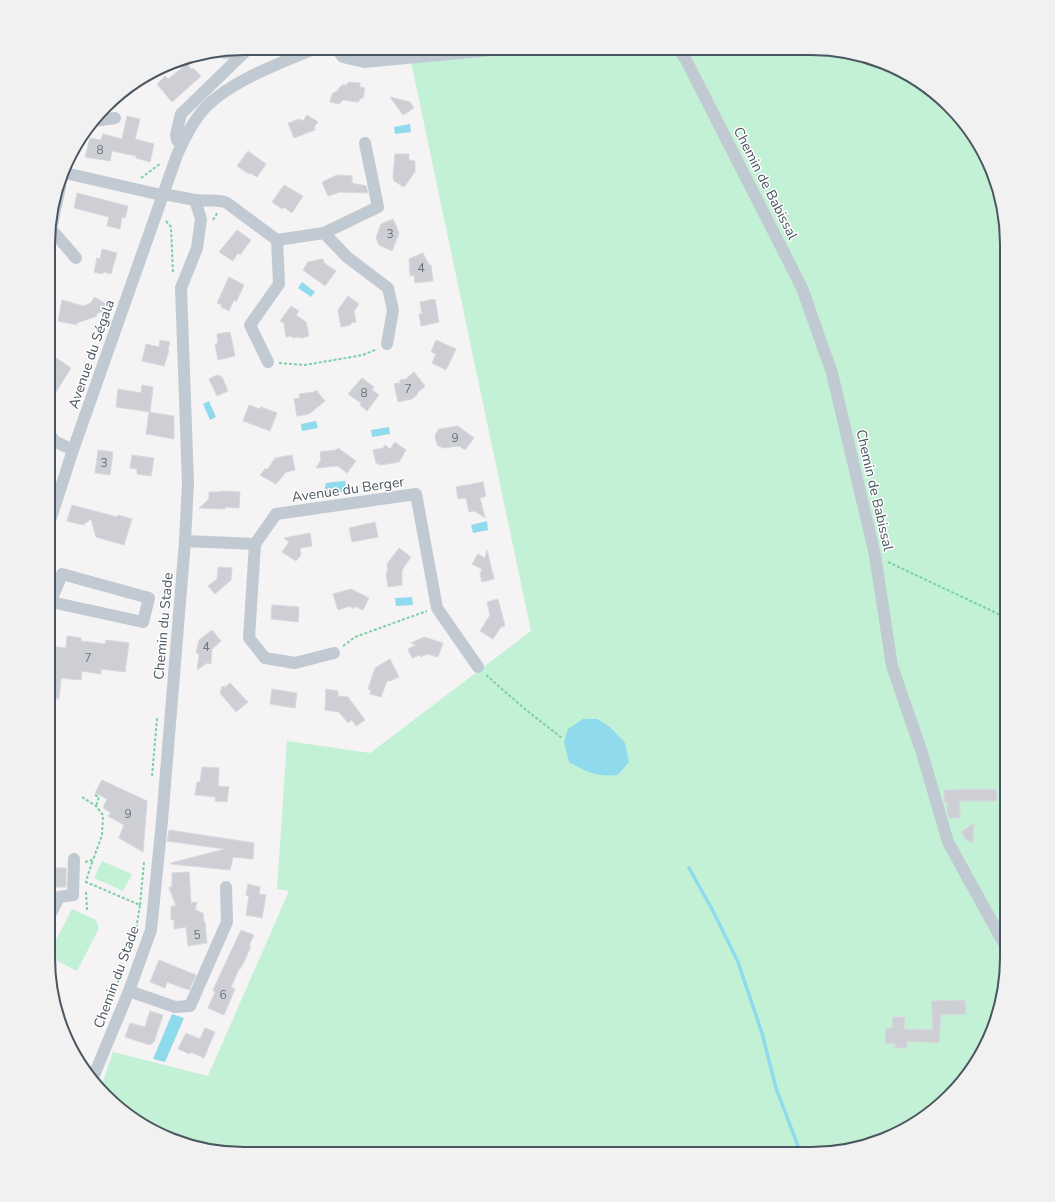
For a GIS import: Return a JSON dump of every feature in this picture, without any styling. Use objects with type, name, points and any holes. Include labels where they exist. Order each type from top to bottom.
[{"type":"street","points":[[182,144],[177,140],[176,135],[181,114],[244,55]]},
{"type":"street","name":"Avenue du Ségala","points":[[55,506],[73,450],[177,156],[192,125],[204,109],[228,90],[256,75],[301,55]]},
{"type":"street","points":[[341,55],[343,57],[364,62],[438,55]]},
{"type":"street","name":"Chemin de Babissal","points":[[682,55],[802,288],[832,373],[875,555],[892,666],[922,753],[948,842],[1000,937]]},
{"type":"street","points":[[101,120],[115,118]]},
{"type":"street","points":[[68,174],[163,195],[203,201],[221,200],[277,240],[324,233],[378,207],[365,143]]},
{"type":"street","name":"Chemin du Stade","points":[[95,1074],[129,991],[151,930],[163,813],[185,541],[188,483],[181,288],[197,248],[201,219],[195,200]]},
{"type":"street","points":[[324,233],[347,257],[388,288],[393,310],[387,344]]},
{"type":"street","points":[[55,234],[76,258]]},
{"type":"street","points":[[268,362],[250,325],[279,284],[277,240]]},
{"type":"street","points":[[55,441],[73,450]]},
{"type":"street","name":"Avenue du Berger","points":[[255,544],[276,514],[416,494],[437,608],[478,667]]},
{"type":"street","points":[[185,541],[255,544],[250,638],[265,658],[295,662],[334,653]]},
{"type":"street","points":[[55,592],[62,574],[149,598],[143,622],[55,605]]},
{"type":"street","points":[[55,905],[59,897],[72,895],[74,859]]},
{"type":"street","points":[[129,991],[175,1007],[190,1006],[227,922],[226,887]]},
{"type":"path","points":[[123,186],[139,179],[160,164],[177,156]]},
{"type":"path","points":[[161,223],[164,218],[171,227],[174,280],[181,288]]},
{"type":"path","points":[[268,362],[305,365],[363,355],[387,344]]},
{"type":"path","points":[[875,555],[1000,615]]},
{"type":"path","points":[[334,653],[355,637],[437,608]]},
{"type":"path","points":[[478,667],[491,681],[562,738]]},
{"type":"path","points":[[95,795],[99,797],[96,806]]},
{"type":"path","points":[[82,797],[96,806],[103,815],[102,835],[93,860]]},
{"type":"path","points":[[87,910],[86,882],[140,904],[134,940]]},
{"type":"path","points":[[109,1003],[123,968]]},
{"type":"green space","points":[[412,55],[823,55],[860,61],[895,74],[906,80],[936,102],[961,129],[981,160],[994,195],[1000,232],[1000,970],[994,1007],[990,1019],[981,1042],[968,1063],[945,1092],[926,1108],[895,1128],[860,1141],[823,1147],[232,1147],[195,1141],[160,1128],[129,1108],[102,1083],[113,1052],[208,1076],[289,891],[277,889],[287,741],[370,753],[531,631],[410,57]]},
{"type":"green space","points":[[102,861],[132,874],[123,891],[94,878]]},
{"type":"green space","points":[[72,909],[96,920],[99,928],[77,971],[55,960],[55,942]]},
{"type":"water","points":[[410,124],[411,132],[395,134],[394,127]]},
{"type":"water","points":[[302,282],[315,292],[311,297],[298,288]]},
{"type":"water","points":[[209,401],[216,417],[210,420],[203,404]]},
{"type":"water","points":[[316,421],[318,428],[302,431],[301,424]]},
{"type":"water","points":[[389,427],[390,434],[372,437],[371,430]]},
{"type":"water","points":[[345,481],[347,491],[327,495],[324,491],[326,483]]},
{"type":"water","points":[[487,521],[488,530],[473,533],[471,525]]},
{"type":"water","points":[[412,597],[413,605],[396,606],[395,598]]},
{"type":"water","points":[[583,719],[597,719],[610,727],[625,743],[629,762],[618,775],[592,773],[569,762],[564,742],[568,729]]},
{"type":"water","points":[[172,1014],[184,1018],[165,1062],[153,1059]]},
{"type":"building","points":[[187,64],[192,70],[193,68],[201,76],[172,102],[157,84],[165,76],[168,79]]},
{"type":"building","points":[[348,82],[360,83],[360,87],[365,88],[363,98],[361,98],[358,102],[343,100],[339,104],[330,102],[332,94],[342,85],[347,85]]},
{"type":"building","points":[[390,97],[410,102],[414,108],[403,115]]},
{"type":"building","points":[[307,115],[318,122],[314,127],[315,130],[294,138],[288,123],[299,119],[303,121]]},
{"type":"building","points":[[127,116],[140,119],[135,139],[154,144],[150,162],[136,158],[136,156],[112,151],[110,161],[85,157],[90,138],[101,140],[103,134],[122,139]]},
{"type":"building","points":[[248,151],[266,164],[257,177],[250,173],[249,174],[237,166]]},
{"type":"building","points":[[395,154],[409,154],[409,160],[415,161],[415,172],[404,187],[394,181]]},
{"type":"building","points":[[337,175],[352,176],[352,183],[366,186],[368,193],[340,192],[328,196],[322,182]]},
{"type":"building","points":[[284,185],[303,196],[292,213],[284,207],[282,209],[272,202]]},
{"type":"building","points":[[77,193],[128,206],[125,218],[122,217],[120,229],[107,226],[109,217],[74,208]]},
{"type":"building","points":[[393,219],[399,233],[392,251],[379,245],[376,238],[381,224]]},
{"type":"building","points":[[237,230],[251,240],[240,255],[238,253],[233,261],[219,252]]},
{"type":"building","points":[[102,249],[117,253],[111,274],[94,272],[97,258],[100,259]]},
{"type":"building","points":[[423,253],[429,265],[431,265],[433,281],[415,283],[414,275],[410,276],[409,259]]},
{"type":"building","points":[[323,259],[324,263],[336,271],[325,286],[303,270],[308,262]]},
{"type":"building","points":[[229,277],[244,285],[236,302],[234,300],[229,311],[217,303]]},
{"type":"building","points":[[348,296],[359,304],[354,311],[356,322],[341,327],[338,310]]},
{"type":"building","points":[[94,297],[106,304],[103,311],[96,314],[97,316],[77,323],[77,325],[58,321],[62,300],[83,306],[91,303]]},
{"type":"building","points":[[435,299],[439,322],[421,326],[419,314],[422,314],[420,302]]},
{"type":"building","points":[[291,306],[299,311],[296,315],[306,322],[309,336],[301,338],[292,338],[292,336],[286,337],[284,323],[280,321]]},
{"type":"building","points":[[230,332],[235,356],[218,360],[215,344],[218,343],[217,334]]},
{"type":"building","points":[[160,340],[170,342],[164,366],[142,361],[146,344],[159,347]]},
{"type":"building","points":[[436,340],[456,349],[446,370],[432,363],[436,354],[431,352]]},
{"type":"building","points":[[55,357],[71,368],[55,393]]},
{"type":"building","points":[[414,372],[425,386],[412,399],[398,402],[394,384],[400,383],[400,380],[406,379]]},
{"type":"building","points":[[217,375],[222,377],[228,391],[217,396],[209,379]]},
{"type":"building","points":[[362,378],[374,387],[372,390],[379,395],[367,411],[360,405],[361,403],[348,394]]},
{"type":"building","points":[[142,385],[153,387],[150,412],[116,407],[118,389],[141,393]]},
{"type":"building","points":[[316,390],[325,401],[309,414],[297,416],[294,399],[300,398],[299,394],[314,392]]},
{"type":"building","points":[[249,405],[260,409],[261,407],[277,413],[270,431],[243,421]]},
{"type":"building","points":[[149,412],[174,416],[174,439],[146,434]]},
{"type":"building","points":[[458,426],[474,438],[465,450],[459,446],[443,448],[437,445],[435,435],[439,429]]},
{"type":"building","points":[[395,442],[406,450],[399,462],[381,465],[376,463],[373,450],[383,448],[385,445],[390,449]]},
{"type":"building","points":[[338,448],[356,461],[347,473],[338,466],[316,468],[321,460],[320,452],[336,450]]},
{"type":"building","points":[[98,450],[113,452],[110,475],[95,473]]},
{"type":"building","points":[[132,455],[154,458],[151,476],[137,474],[137,469],[130,468]]},
{"type":"building","points":[[292,455],[295,470],[286,472],[276,484],[260,475],[265,469],[268,469],[275,458]]},
{"type":"building","points":[[483,482],[486,496],[480,498],[485,518],[475,511],[469,512],[466,498],[458,499],[456,487]]},
{"type":"building","points":[[209,492],[240,492],[239,508],[199,508],[209,499]]},
{"type":"building","points":[[72,505],[117,517],[118,515],[132,519],[124,545],[96,537],[91,519],[83,525],[67,521]]},
{"type":"building","points":[[375,522],[378,537],[352,542],[349,528]]},
{"type":"building","points":[[310,533],[312,546],[300,548],[301,555],[296,561],[282,552],[289,542],[284,538]]},
{"type":"building","points":[[399,548],[411,557],[402,570],[402,585],[388,587],[386,573],[388,570],[387,564]]},
{"type":"building","points":[[487,550],[494,579],[482,582],[480,574],[482,569],[472,564],[478,554],[485,558]]},
{"type":"building","points":[[218,567],[232,568],[231,580],[215,594],[208,586],[217,579]]},
{"type":"building","points":[[351,589],[369,598],[363,610],[355,606],[354,609],[350,606],[338,610],[333,594]]},
{"type":"building","points":[[498,599],[505,626],[501,627],[493,639],[480,631],[490,615],[487,602]]},
{"type":"building","points":[[272,605],[299,607],[298,622],[271,619]]},
{"type":"building","points":[[212,630],[221,641],[212,649],[211,664],[207,663],[197,670],[199,655],[196,652],[199,640]]},
{"type":"building","points":[[67,636],[81,638],[81,641],[105,644],[106,640],[129,643],[125,672],[101,669],[101,674],[82,671],[81,680],[61,678],[59,699],[55,699],[55,647],[66,648]]},
{"type":"building","points":[[424,637],[443,643],[438,657],[427,654],[421,657],[420,655],[412,658],[408,649],[416,645],[411,643]]},
{"type":"building","points":[[390,659],[399,677],[387,681],[381,697],[370,694],[371,690],[368,689],[375,668]]},
{"type":"building","points":[[230,683],[248,702],[236,712],[220,693],[222,686],[225,687]]},
{"type":"building","points":[[272,689],[297,693],[295,708],[270,704]]},
{"type":"building","points":[[326,689],[338,691],[338,696],[348,697],[365,720],[356,726],[352,720],[348,723],[339,712],[325,710]]},
{"type":"building","points":[[202,767],[219,768],[218,786],[229,787],[227,802],[215,801],[216,797],[195,795],[197,782],[200,782]]},
{"type":"building","points":[[102,780],[147,801],[143,852],[119,838],[124,825],[108,816],[111,813],[103,808],[107,799],[95,793]]},
{"type":"building","points":[[996,789],[997,801],[960,801],[960,818],[949,818],[947,802],[944,802],[944,790]]},
{"type":"building","points":[[974,823],[973,843],[966,840],[961,832]]},
{"type":"building","points":[[169,830],[254,843],[253,859],[233,857],[230,870],[171,864],[225,849],[167,841]]},
{"type":"building","points":[[55,868],[66,868],[66,887],[55,887]]},
{"type":"building","points":[[189,872],[191,903],[197,902],[195,910],[203,913],[207,943],[188,946],[186,927],[174,929],[174,920],[171,920],[171,906],[176,906],[169,887],[172,887],[172,873]]},
{"type":"building","points":[[248,884],[260,887],[259,894],[266,895],[262,918],[246,915],[249,896],[246,895]]},
{"type":"building","points":[[241,930],[254,935],[249,945],[251,946],[231,987],[235,989],[224,1015],[208,1008],[215,992],[213,990]]},
{"type":"building","points":[[159,960],[196,975],[189,990],[167,982],[165,988],[150,982]]},
{"type":"building","points":[[965,1000],[966,1014],[941,1015],[939,1043],[907,1041],[907,1048],[895,1048],[895,1044],[885,1043],[886,1028],[892,1028],[893,1017],[905,1017],[904,1029],[933,1030],[931,1001]]},
{"type":"building","points":[[150,1011],[163,1015],[154,1042],[150,1045],[125,1037],[130,1023],[145,1027]]},
{"type":"building","points":[[205,1028],[215,1032],[204,1058],[191,1052],[190,1054],[178,1049],[186,1033],[200,1039]]},
{"type":"waterway","points":[[689,868],[713,911],[738,962],[762,1033],[776,1088],[798,1147]]}]
